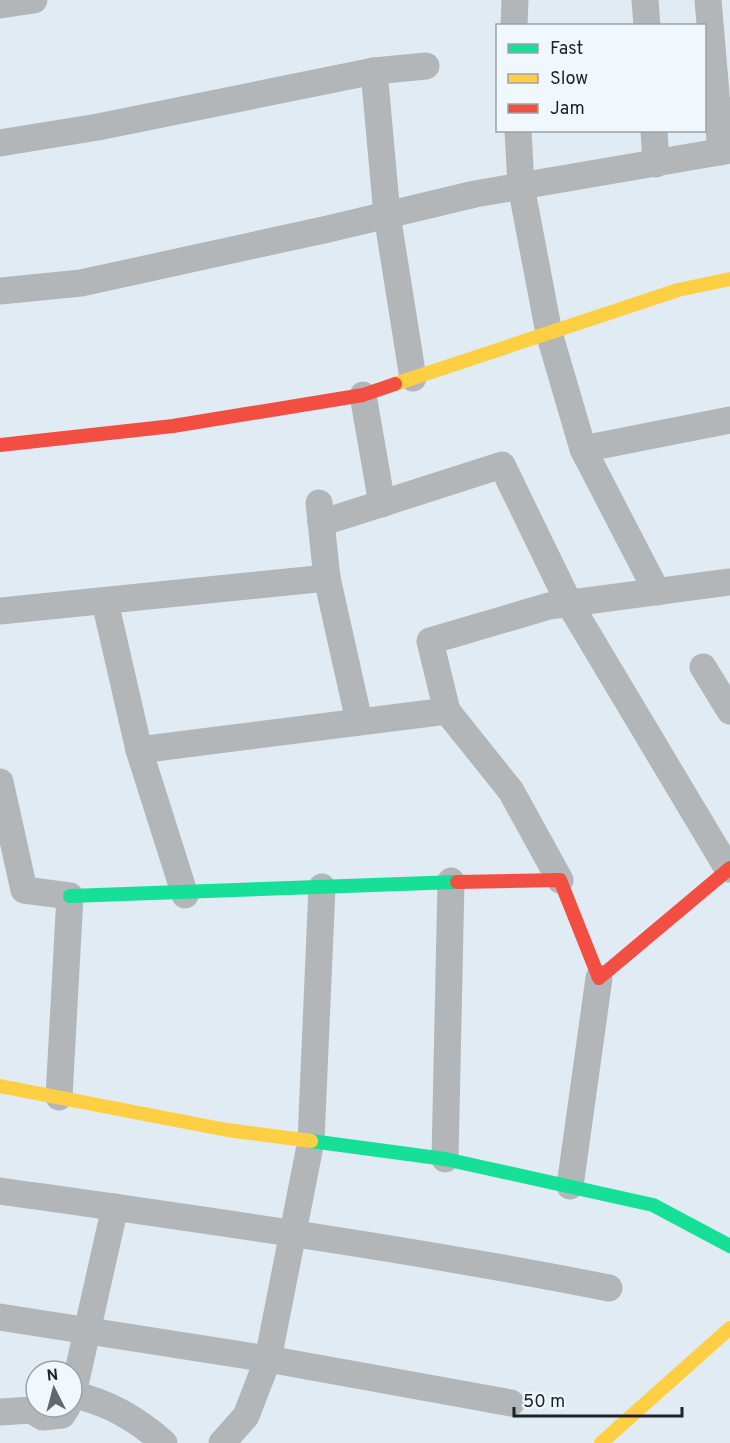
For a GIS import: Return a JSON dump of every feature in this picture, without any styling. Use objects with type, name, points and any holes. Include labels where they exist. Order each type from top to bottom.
[{"type":"street","points":[[1,3],[34,0]]},
{"type":"street","points":[[514,24],[515,0]]},
{"type":"street","points":[[645,0],[647,24]]},
{"type":"street","points":[[0,291],[81,283],[475,194],[725,151],[708,0]]},
{"type":"street","points":[[0,143],[98,127],[374,71],[426,66]]},
{"type":"street","points":[[374,71],[387,215],[413,378]]},
{"type":"street","points":[[518,132],[521,186],[549,333],[582,449],[657,592]]},
{"type":"street","points":[[654,132],[656,164]]},
{"type":"street","points":[[0,445],[173,426],[363,395],[678,290],[730,282]]},
{"type":"street","points":[[363,395],[382,504]]},
{"type":"street","points":[[582,449],[730,420]]},
{"type":"street","points":[[359,721],[327,578],[320,513],[382,504],[502,465],[569,603],[729,869],[599,978]]},
{"type":"street","points":[[0,612],[105,603],[327,578]]},
{"type":"street","points":[[570,1186],[599,978],[560,880],[511,791],[447,711],[430,641],[549,606],[730,582]]},
{"type":"street","points":[[105,603],[140,750],[185,895]]},
{"type":"street","points":[[703,667],[730,711]]},
{"type":"street","points":[[140,750],[447,711]]},
{"type":"street","points":[[1,789],[24,890],[70,896],[185,895],[451,881],[560,880]]},
{"type":"street","points":[[445,1159],[451,881]]},
{"type":"street","points":[[222,1443],[246,1416],[268,1359],[311,1141],[322,887]]},
{"type":"street","points":[[59,1097],[70,896]]},
{"type":"street","points":[[0,1086],[227,1130],[445,1159],[570,1186],[653,1205],[730,1246]]},
{"type":"street","points":[[0,1191],[292,1232],[503,1267],[609,1288]]},
{"type":"street","points":[[82,1359],[116,1208]]},
{"type":"street","points":[[0,1317],[89,1333],[268,1359],[511,1403]]},
{"type":"street","points":[[601,1443],[730,1328]]},
{"type":"street","points":[[84,1400],[98,1400],[146,1427],[164,1443]]},
{"type":"street","points":[[0,1412],[24,1410]]},
{"type":"traffic: fast","points":[[70,896],[457,882]]},
{"type":"traffic: fast","points":[[311,1141],[445,1159],[653,1205],[730,1246]]},
{"type":"traffic: slow","points":[[395,384],[678,290],[730,279]]},
{"type":"traffic: slow","points":[[0,1086],[227,1130],[311,1141]]},
{"type":"traffic: slow","points":[[601,1443],[730,1328]]},
{"type":"traffic: jam","points":[[0,445],[173,426],[363,395],[395,384]]},
{"type":"traffic: jam","points":[[457,882],[560,880],[599,978],[730,868]]}]
